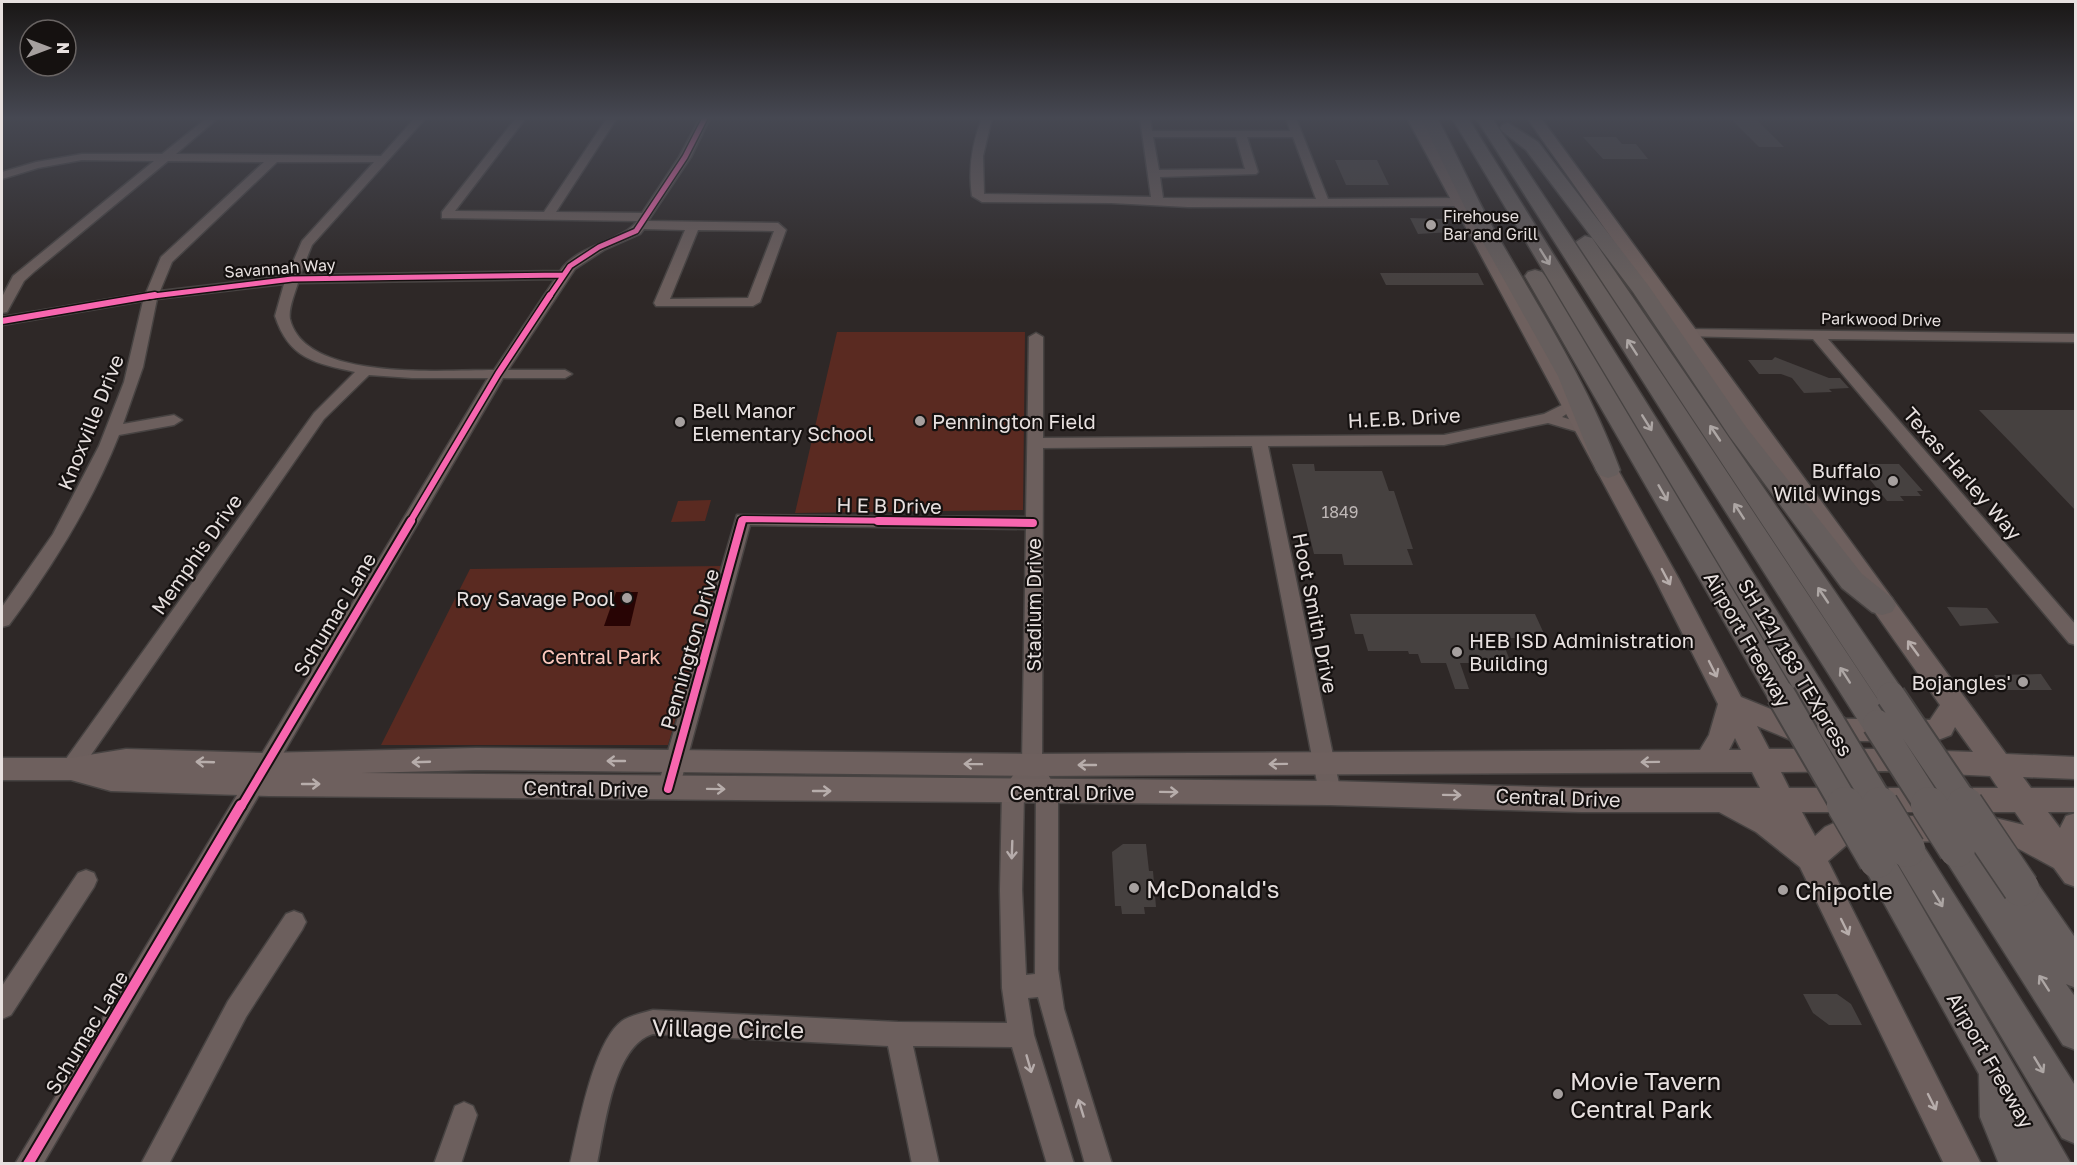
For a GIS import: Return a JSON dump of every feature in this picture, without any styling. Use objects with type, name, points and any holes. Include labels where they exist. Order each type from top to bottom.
[{"type":"highway","points":[[1456,172],[1479,218],[1557,355],[1598,438],[1608,470]]},
{"type":"highway","name":"Airport Freeway","points":[[1472,172],[1781,695],[1892,854],[1996,1068],[2051,1164]]},
{"type":"highway","name":"SH 121/183 TEXpress","points":[[1493,172],[1831,724],[1892,854],[2076,1124]]},
{"type":"highway","name":"SH 121/183 TEXpress","points":[[1519,172],[2076,1032]]},
{"type":"highway","points":[[1537,172],[2076,971]]},
{"type":"highway","points":[[1552,172],[1619,260],[1738,432],[1852,581],[1882,605]]},
{"type":"highway","points":[[1996,1068],[2000,1117],[2020,1164]]},
{"type":"main road","name":"Airport Freeway","points":[[1443,172],[1582,428],[1608,470],[1731,704],[1811,858],[1963,1164]]},
{"type":"main road","points":[[1572,172],[2070,867]]},
{"type":"main road","points":[[1708,760],[1722,738],[1731,704],[1791,729],[1933,731],[1941,727],[1954,704]]},
{"type":"main road","name":"Central Drive","points":[[2,769],[70,769],[111,779],[258,774],[476,759],[1032,765],[1760,760],[1996,764],[2076,768]]},
{"type":"main road","points":[[745,790],[751,761]]},
{"type":"main road","points":[[1400,763],[1408,794]]},
{"type":"main road","name":"Central Drive","points":[[258,774],[668,789],[1330,793],[1540,799],[2076,800]]},
{"type":"main road","points":[[1722,800],[1766,824],[1811,858],[1835,836],[1846,830],[1983,828],[2025,838],[2070,867]]},
{"type":"main road","points":[[2070,867],[2076,825]]},
{"type":"street","points":[[2,309],[18,279],[146,172]]},
{"type":"street","name":"Knoxville Drive","points":[[2,620],[72,519],[97,473],[137,363],[155,279],[166,260],[259,172]]},
{"type":"street","points":[[371,172],[306,244],[292,279],[282,316],[287,332],[295,344],[318,359],[365,370],[412,374],[565,374]]},
{"type":"street","points":[[479,172],[446,215],[547,216],[693,226],[778,227],[780,230],[753,302],[661,303],[693,226]]},
{"type":"street","points":[[547,216],[576,172]]},
{"type":"street","name":"Schumac Lane","points":[[28,1164],[498,374],[538,318],[563,275],[578,260],[632,234],[675,172]]},
{"type":"street","points":[[976,172],[978,196],[981,198],[1324,204],[1459,202]]},
{"type":"street","points":[[1158,202],[1154,174],[1234,172]]},
{"type":"street","points":[[1312,172],[1324,204]]},
{"type":"street","name":"Savannah Way","points":[[2,321],[151,296],[292,279],[563,275]]},
{"type":"street","name":"Parkwood Drive","points":[[1686,333],[2076,338]]},
{"type":"street","name":"Texas Harley Way","points":[[1818,336],[2076,638]]},
{"type":"street","name":"Stadium Drive","points":[[1032,765],[1036,338]]},
{"type":"street","name":"Memphis Drive","points":[[70,769],[319,416],[365,370]]},
{"type":"street","name":"H.E.B. Drive","points":[[1259,441],[1444,440],[1549,418],[1570,406]]},
{"type":"street","name":"H.E.B. Drive","points":[[1549,418],[1582,428]]},
{"type":"street","points":[[113,431],[174,420]]},
{"type":"street","points":[[1034,443],[1259,441]]},
{"type":"street","name":"Hoot Smith Drive","points":[[1259,441],[1330,793]]},
{"type":"street","name":"H E B Drive","points":[[743,519],[1033,523]]},
{"type":"street","name":"Pennington Drive","points":[[668,789],[743,519]]},
{"type":"street","points":[[1061,1164],[1021,1035],[1014,988],[1011,890],[1013,791],[1032,765],[1047,792],[1048,984],[1057,1027],[1099,1164]]},
{"type":"street","points":[[2,1007],[86,880]]},
{"type":"street","points":[[154,1164],[237,1009],[294,922]]},
{"type":"street","points":[[1014,988],[1048,984]]},
{"type":"street","name":"Village Circle","points":[[583,1164],[610,1061],[630,1031],[641,1025],[653,1022],[898,1034],[1021,1035]]},
{"type":"street","points":[[898,1034],[926,1164]]},
{"type":"street","points":[[447,1164],[464,1115]]},
{"type":"green space","name":"Pennington Field","points":[[837,332],[1025,332],[1023,510],[795,513]]},
{"type":"green space","points":[[711,500],[705,521],[671,522],[678,501]]},
{"type":"green space","name":"Central Park","points":[[721,566],[668,745],[381,745],[470,569]]},
{"type":"shaded area","points":[[616,592],[638,592],[630,626],[604,626]]},
{"type":"building","points":[[1340,172],[1383,172],[1389,185],[1346,185]]},
{"type":"building","name":"Firehouse Bar and Grill","points":[[1410,218],[1445,219],[1452,232],[1418,234]]},
{"type":"building","points":[[1380,273],[1478,273],[1484,285],[1386,285]]},
{"type":"building","points":[[1775,357],[1829,378],[1840,378],[1849,388],[1829,389],[1832,392],[1804,393],[1792,378],[1781,374],[1759,374],[1748,360],[1772,360]]},
{"type":"building","points":[[1979,410],[2076,410],[2076,511],[2016,448]]},
{"type":"building","points":[[1292,464],[1314,464],[1315,471],[1382,471],[1389,491],[1394,491],[1413,549],[1407,549],[1413,565],[1344,565],[1342,554],[1314,554]]},
{"type":"building","name":"Buffalo Wild Wings","points":[[1866,464],[1899,464],[1923,491],[1917,491],[1921,496],[1900,496],[1904,501],[1887,501],[1863,471],[1872,471]]},
{"type":"building","points":[[1947,607],[1987,608],[1999,623],[1960,626]]},
{"type":"building","name":"HEB ISD Administration Building","points":[[1350,614],[1535,614],[1546,638],[1501,638],[1511,663],[1460,663],[1469,689],[1455,689],[1446,663],[1421,663],[1418,654],[1409,654],[1408,651],[1368,651],[1363,634],[1355,634]]},
{"type":"building","name":"Bojangles'","points":[[2041,674],[2052,690],[2005,690],[1994,675]]},
{"type":"building","name":"McDonald's","points":[[1123,844],[1146,844],[1149,871],[1153,871],[1156,907],[1144,907],[1145,914],[1122,914],[1121,906],[1115,906],[1112,852]]},
{"type":"building","points":[[1803,994],[1837,994],[1851,1004],[1862,1025],[1829,1025],[1813,1013]]},
{"type":"cycle path","points":[[28,1164],[498,374],[570,266],[599,247],[636,231],[675,172]]},
{"type":"cycle path","points":[[2,321],[151,296],[292,279],[563,275]]},
{"type":"cycle path","points":[[668,789],[743,519],[1033,523]]},
{"type":"place","name":"Firehouse Bar and Grill","points":[[1431,225]]},
{"type":"place","name":"Pennington Field","points":[[920,421]]},
{"type":"place","name":"Bell Manor Elementary School","points":[[680,422]]},
{"type":"place","name":"Buffalo Wild Wings","points":[[1893,481]]},
{"type":"place","name":"Roy Savage Pool","points":[[627,598]]},
{"type":"place","name":"HEB ISD Administration Building","points":[[1457,652]]},
{"type":"place","name":"Bojangles'","points":[[2023,682]]},
{"type":"place","name":"McDonald's","points":[[1134,888]]},
{"type":"place","name":"Chipotle","points":[[1783,890]]},
{"type":"place","name":"Movie Tavern Central Park","points":[[1558,1094]]}]
